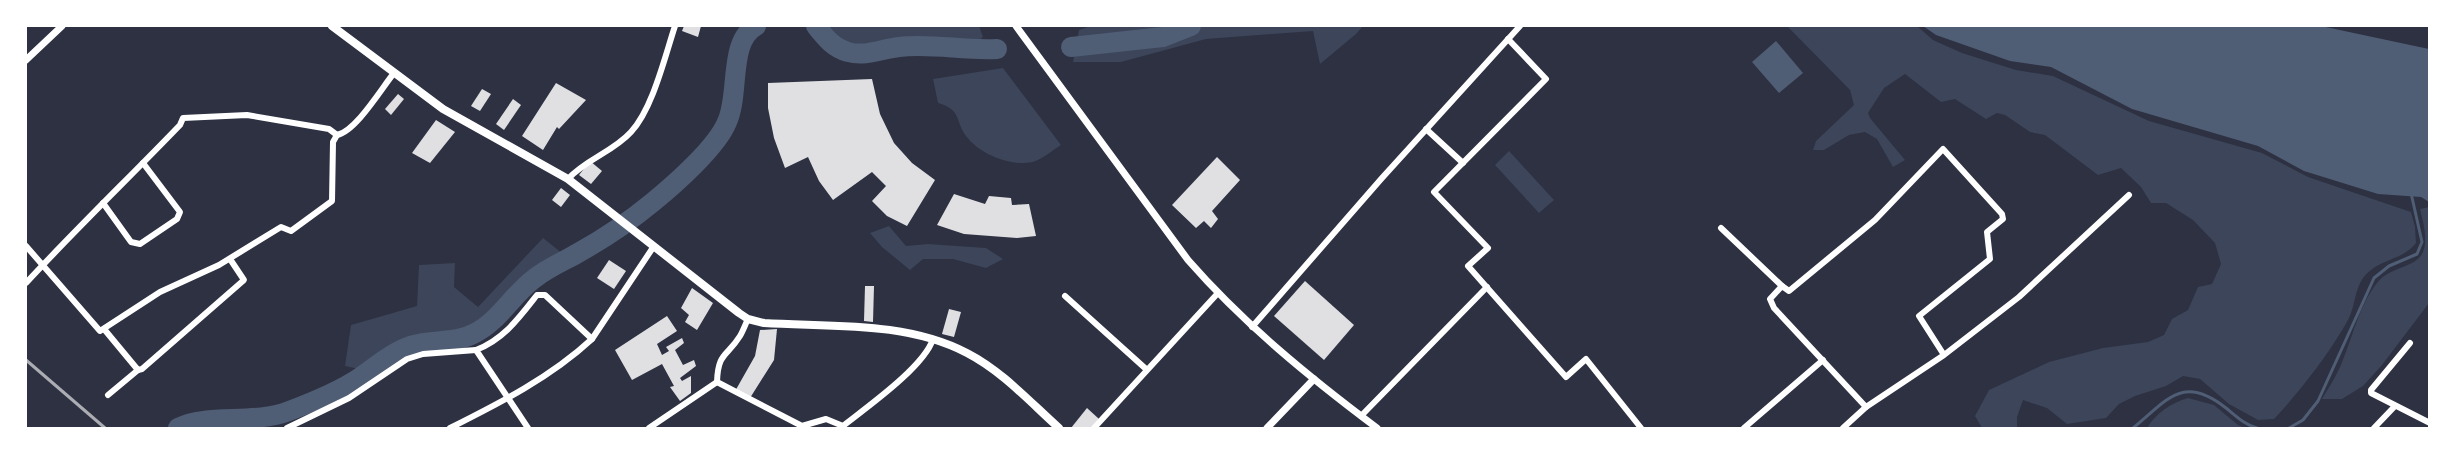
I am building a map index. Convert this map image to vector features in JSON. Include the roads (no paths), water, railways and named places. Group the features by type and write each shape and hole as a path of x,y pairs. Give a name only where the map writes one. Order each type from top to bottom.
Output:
{"main road":[{"path":"332,26 443,109 568,179 701,285 748,319 764,323 899,332 933,339 965,352 997,372 1059,429"}],"street":[{"path":"26,60 62,26"},
{"path":"568,179 578,167 631,132 642,115 659,78 674,26"},
{"path":"1252,327 1520,26"},
{"path":"1020,27 1188,260 1252,327 1377,429"},
{"path":"1508,39 1546,79 1434,192 1488,248 1468,266 1566,377 1586,359 1641,429"},
{"path":"26,246 100,331 160,292 230,259 281,227 291,231 332,201 333,142 337,135 345,133 355,123 394,73"},
{"path":"26,283 180,125 183,118 247,115 329,129 337,135"},
{"path":"1426,129 1463,163"},
{"path":"1721,228 1789,291 1875,220 1943,149 2002,214 2003,219 1987,232 1990,259 1919,316 1944,355"},
{"path":"103,202 131,242 140,244 177,219 180,212 143,163"},
{"path":"1843,429 1866,407 1944,355 2019,297 2129,195"},
{"path":"450,429 508,399 579,351 592,339 654,246"},
{"path":"108,395 142,369 244,280 230,259"},
{"path":"1782,286 1770,299 1774,308 1866,407"},
{"path":"1361,416 1487,287"},
{"path":"1094,429 1146,369 1218,293"},
{"path":"286,429 349,398 407,359 423,354 476,350 497,340 537,295 545,295 592,339"},
{"path":"1065,296 1146,369"},
{"path":"717,382 718,367 723,355 739,338 748,319"},
{"path":"104,329 138,370"},
{"path":"717,382 802,426 826,418 844,427 898,382 930,349 933,339"},
{"path":"2410,343 2371,390 2371,393 2430,423"},
{"path":"476,350 528,429"},
{"path":"1744,429 1823,360"},
{"path":"1268,429 1314,379"},
{"path":"649,429 717,382"},
{"path":"2374,429 2395,406"}],"waterway":[{"path":"178,428 203,421 261,417 289,411 343,388 405,348 422,343 467,337 484,328 527,284 635,216 705,154 727,122 731,110 741,43 747,33 756,26"},
{"path":"816,26 834,45 854,53 911,46 997,49"},
{"path":"1071,47 1163,37 1191,26"},
{"path":"2289,428 2303,420 2318,401 2374,278 2389,266 2417,254 2422,242 2411,193"},
{"path":"2133,428 2166,401 2186,392 2198,393 2211,398 2257,428"}],"railway":[{"path":"26,360 105,428"}]}
